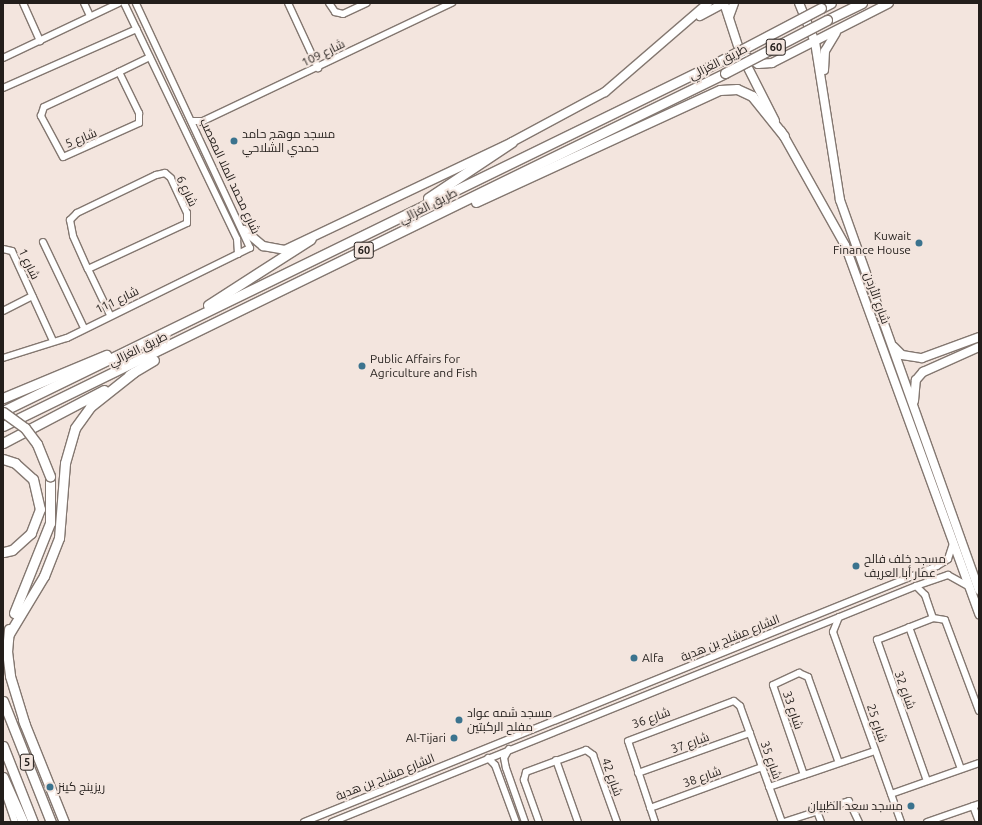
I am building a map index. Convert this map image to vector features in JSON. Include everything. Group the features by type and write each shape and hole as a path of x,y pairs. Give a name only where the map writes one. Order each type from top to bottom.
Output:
{"highway":[{"name":"طريق الغزالي","path":"3,412 199,314 720,61 831,3"},
{"name":"طريق الغزالي","path":"3,426 192,336 416,226 725,73 862,3"},
{"path":"416,226 560,166 720,90 737,89 752,96 784,136"},
{"path":"416,208 512,142"},
{"path":"199,314 214,300 311,239"},
{"path":"3,443 134,372 192,336"},
{"path":"3,398 83,363 147,340"},
{"path":"8,634 44,576 59,538 65,463 75,428 90,407 134,372"},
{"path":"3,412 25,428 37,444 50,476 50,523 8,634 10,676 25,725"},
{"path":"3,459 15,463 33,479 40,509 31,533 12,550 3,552"},
{"path":"3,671 64,822"},
{"name":"5","path":"3,701 51,822"},
{"name":"5","path":"3,746 33,822"},
{"path":"3,777 23,822"}],"main road":[{"path":"244,230 256,242 273,250 285,250 311,239 512,142 602,95 690,21 708,3"},
{"path":"690,21 724,3"},
{"name":"شارع الأردن","path":"724,3 740,52 784,136 832,218 856,275 979,614"},
{"path":"729,17 734,3"},
{"name":"شارع الأردن","path":"799,3 815,42 826,103 840,200 979,590"},
{"path":"740,52 758,64 767,65 815,42 889,3"},
{"path":"826,103 825,51 837,32 847,25"},
{"path":"856,275 862,272 874,296"},
{"path":"892,345 902,355 917,359 979,337"},
{"path":"965,342 962,348 968,351"},
{"path":"914,407 914,388 922,372 968,351 979,348"},
{"path":"914,436 926,464 931,465 933,459"}],"street":[{"path":"23,3 40,40"},
{"path":"84,3 90,16"},
{"path":"3,58 119,3"},
{"name":"شارع محمد الملا المعصب","path":"124,3 225,214 239,245 238,254"},
{"name":"شارع محمد الملا المعصب","path":"136,3 244,230 250,246 238,254"},
{"path":"288,3 318,68"},
{"path":"329,3 335,12 343,14 367,3"},
{"name":"شارع 109","path":"192,121 203,121 318,68 452,3"},
{"path":"3,88 137,29"},
{"name":"شارع 5","path":"119,72 138,113 139,123 63,157 41,111 119,72 150,57"},
{"path":"197,131 203,121"},
{"name":"شارع 6","path":"88,269 187,223 187,213 171,178 165,173 156,175 73,216 69,226 88,269 110,315"},
{"path":"225,214 235,210"},
{"path":"43,242 84,328"},
{"name":"شارع 1","path":"3,249 12,251 53,341"},
{"name":"شارع 111","path":"3,358 53,341 84,328 238,254"},
{"name":"شارع 1","path":"3,311 32,296"},
{"name":"الشارع مشلح بن هدبة","path":"304,822 937,566 948,559 953,544"},
{"path":"937,566 944,569 942,576 957,577 968,586"},
{"name":"الشارع مشلح بن هدبة","path":"332,822 509,749 942,576"},
{"path":"916,586 924,595 933,618 942,618 948,625 979,710"},
{"path":"819,625 833,632 839,617"},
{"name":"شارع 32","path":"927,781 878,648 877,640 882,635 933,618"},
{"path":"909,627 961,769"},
{"name":"شارع 25","path":"833,632 901,822"},
{"path":"743,645 741,652 747,655"},
{"name":"شارع 33","path":"804,775 773,685 799,673 808,677 839,763"},
{"name":"شارع 36","path":"655,822 628,744 632,737 730,701 740,706"},
{"name":"شارع 35","path":"740,706 783,822"},
{"name":"شارع 37","path":"638,773 750,733"},
{"path":"509,749 504,758 506,768 525,822"},
{"name":"شارع 42","path":"539,822 524,775 528,769 582,750 590,752 617,822"},
{"path":"770,787 875,752"},
{"path":"488,758 495,765 516,822"},
{"path":"556,760 578,822"},
{"path":"453,762 457,771"},
{"path":"890,794 979,763"},
{"name":"شارع 38","path":"650,808 762,767"},
{"path":"439,768 443,770 441,778"},
{"path":"3,787 15,822"},
{"path":"783,822 849,801 859,822"},
{"path":"927,822 940,820 976,805 979,822"},
{"path":"817,811 821,822"}],"place":[{"name":"مسجد موهج حامد حمدي الشلاحي","path":"234,141"},
{"name":"Kuwait Finance House","path":"919,243"},
{"name":"Public Affairs for Agriculture and Fish","path":"362,366"},
{"name":"مسجد خلف فالح عمار أبا العريف","path":"856,566"},
{"name":"Alfa","path":"634,658"},
{"name":"مسجد شمه عواد مفلح الركبتين","path":"459,720"},
{"name":"Al-Tijari","path":"454,738"},
{"name":"ريزينج كينز","path":"50,787"},
{"name":"مسجد سعد الظبيان","path":"911,806"}]}
